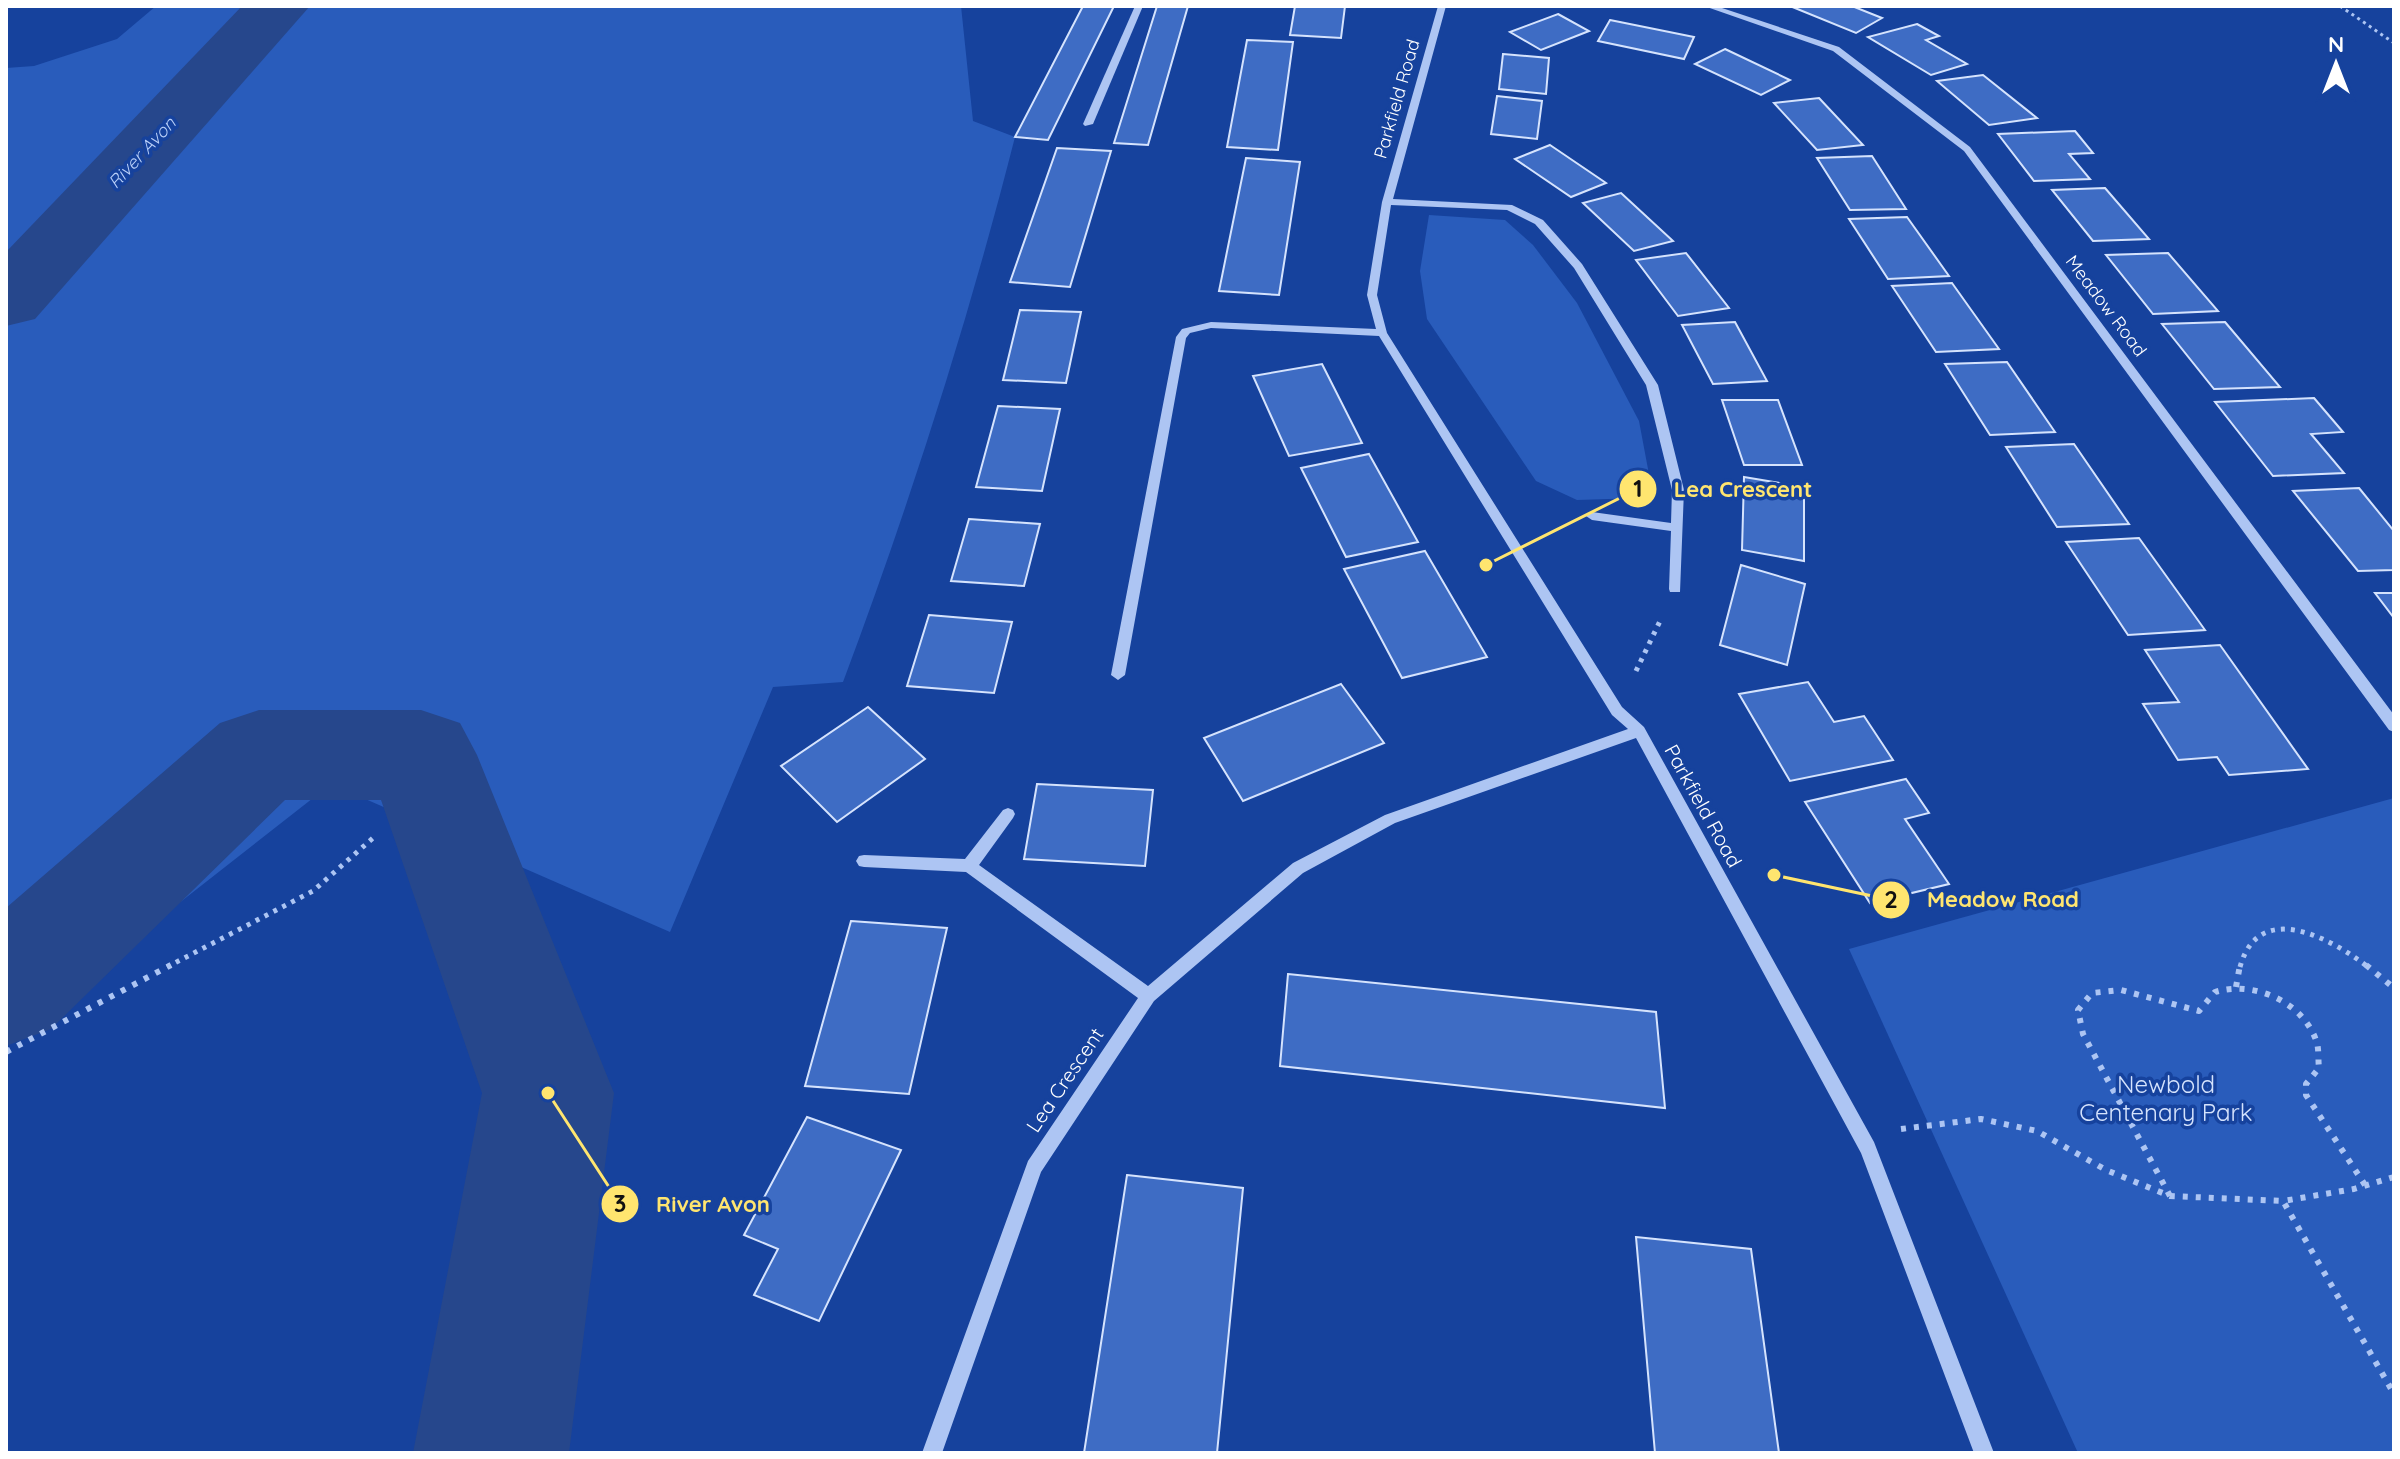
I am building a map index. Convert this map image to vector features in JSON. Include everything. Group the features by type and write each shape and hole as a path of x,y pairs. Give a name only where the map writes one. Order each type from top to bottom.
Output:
{"street":[{"path":"1088,124 1139,6"},
{"name":"Parkfield Road","path":"1442,6 1387,202 1372,295 1382,333 1617,711 1639,731 1860,1134 1984,1453"},
{"name":"Meadow Road","path":"1708,6 1836,49 1967,149 2394,726"},
{"path":"1387,202 1509,207 1539,222 1568,255 1652,385 1678,490 1675,589"},
{"path":"1118,675 1181,337 1186,331 1211,325 1382,333"},
{"path":"1592,516 1677,528"},
{"name":"Lea Crescent","path":"932,1453 1034,1167 1148,996 1298,868 1390,819 1639,731"},
{"path":"969,866 1008,814"},
{"path":"864,861 969,866 1148,996"}],"path":[{"path":"2340,6 2394,43"},
{"path":"1617,711 1675,589"},
{"path":"6,1052 313,891 373,838"},
{"path":"2236,987 2243,956 2267,932 2293,928 2324,936 2394,988"},
{"path":"2170,1196 2099,1069 2083,1034 2078,1010 2092,993 2121,990 2199,1011 2213,992 2236,987 2276,996 2305,1022 2317,1044 2319,1068 2306,1084 2306,1095 2365,1185"},
{"path":"1860,1134 1981,1119 2037,1131 2106,1170 2170,1196 2283,1201 2394,1178"},
{"path":"2283,1201 2394,1394"}],"green space":[{"path":"156,6 961,6 973,121 1015,137 978,275 936,412 843,682 773,687 670,932 331,784 77,983 6,973 6,68 34,66 117,39"},
{"path":"1429,215 1505,220 1533,245 1577,303 1639,421 1651,485 1640,498 1577,500 1536,481 1427,319 1420,271"},
{"name":"Newbold Centenary Park","path":"2394,798 2394,1453 2078,1453 1849,949"}],"building":[{"path":"1083,6 1114,6 1048,140 1015,137"},
{"path":"1157,6 1188,6 1148,145 1114,143"},
{"path":"1295,6 1345,6 1341,38 1290,35"},
{"path":"1790,6 1852,6 1882,18 1856,33"},
{"path":"1558,14 1589,31 1541,50 1510,32"},
{"path":"1610,20 1694,37 1684,59 1598,41"},
{"path":"1917,24 1939,36 1926,40 1967,64 1931,75 1868,37"},
{"path":"1247,40 1293,42 1278,150 1227,147"},
{"path":"1725,49 1790,80 1761,95 1695,64"},
{"path":"1503,54 1549,58 1546,94 1499,89"},
{"path":"1983,75 2037,118 1989,125 1937,81"},
{"path":"1497,96 1542,101 1537,139 1491,134"},
{"path":"1819,98 1863,145 1817,150 1774,103"},
{"path":"2075,131 2093,153 2069,154 2090,179 2034,181 1998,134"},
{"path":"1550,145 1606,183 1571,197 1515,159"},
{"path":"1057,148 1111,151 1070,287 1010,282"},
{"path":"1872,156 1906,209 1850,210 1817,158"},
{"path":"1246,158 1300,162 1279,295 1219,291"},
{"path":"2105,188 2149,239 2093,241 2052,190"},
{"path":"1621,193 1673,241 1634,251 1583,203"},
{"path":"1907,217 1949,276 1888,279 1849,219"},
{"path":"1686,253 1729,308 1678,316 1636,260"},
{"path":"2168,253 2218,311 2153,314 2106,255"},
{"path":"1952,283 1999,349 1936,352 1892,286"},
{"path":"1020,310 1081,312 1066,383 1003,380"},
{"path":"1735,322 1767,381 1713,384 1682,325"},
{"path":"2225,322 2280,387 2214,389 2162,324"},
{"path":"2007,362 2055,432 1990,435 1945,364"},
{"path":"1322,364 1362,443 1289,456 1253,376"},
{"path":"2314,398 2343,432 2311,434 2344,473 2273,476 2215,402"},
{"path":"1722,400 1778,400 1802,465 1744,465"},
{"path":"998,406 1060,409 1042,491 976,487"},
{"path":"2074,444 2129,524 2057,527 2006,447"},
{"path":"1369,454 1418,542 1346,557 1301,468"},
{"path":"1744,477 1804,487 1804,561 1742,550"},
{"path":"2359,488 2394,531 2394,570 2358,571 2293,491"},
{"path":"969,519 1040,524 1024,586 951,581"},
{"path":"2139,538 2205,630 2128,635 2066,542"},
{"path":"1425,551 1487,657 1402,678 1344,569"},
{"path":"1741,565 1805,584 1787,665 1720,645"},
{"path":"2375,593 2394,593 2394,618"},
{"path":"929,615 1012,622 994,693 907,686"},
{"path":"2220,645 2308,769 2229,775 2217,757 2178,760 2143,704 2179,702 2145,650"},
{"path":"1808,682 1834,722 1864,716 1893,760 1790,781 1739,694"},
{"path":"1341,684 1384,743 1243,801 1204,738"},
{"path":"868,707 925,759 837,822 781,766"},
{"path":"1906,779 1929,813 1905,819 1949,884 1870,903 1805,802"},
{"path":"1037,784 1153,790 1145,866 1024,859"},
{"path":"851,921 947,928 909,1094 805,1086"},
{"path":"1288,974 1656,1012 1665,1108 1280,1066"},
{"path":"807,1117 901,1150 819,1321 754,1295 778,1249 744,1235"},
{"path":"1127,1175 1243,1188 1217,1453 1084,1453"},
{"path":"1636,1237 1751,1249 1779,1453 1655,1453"}],"waterway":[{"name":"River Avon","path":"6,301 278,6"},
{"name":"River Avon","path":"6,988 259,755 421,755 548,1093 491,1453"}],"place":[{"name":"Lea Crescent","path":"1486,565"},
{"name":"Meadow Road","path":"1774,875"},
{"name":"River Avon","path":"548,1093"}]}
